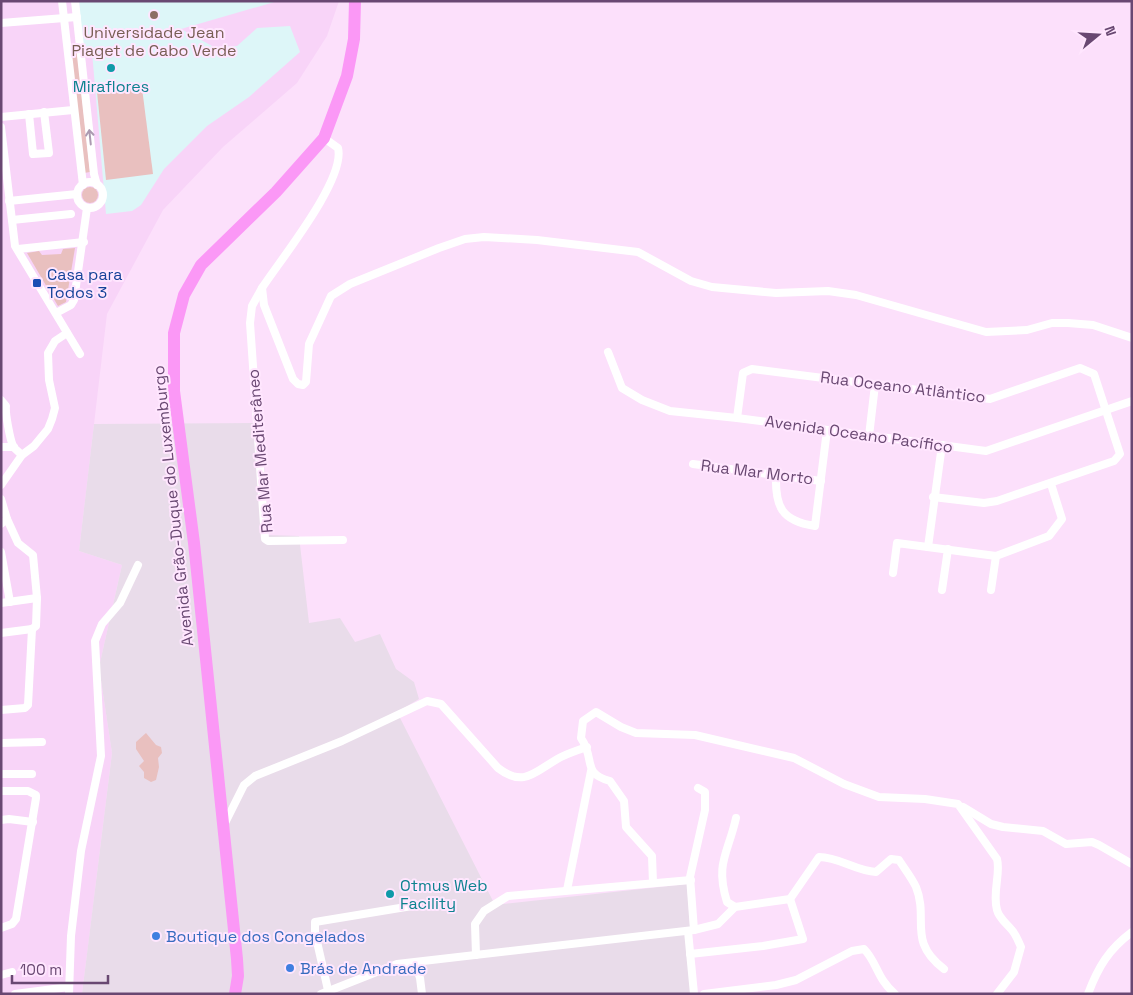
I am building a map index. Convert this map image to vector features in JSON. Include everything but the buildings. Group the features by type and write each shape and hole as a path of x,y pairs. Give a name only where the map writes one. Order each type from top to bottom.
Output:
{"main road":[{"name":"Avenida Grão-Duque do Luxemburgo","path":"244,994 238,976 190,504 174,390 174,333 184,294 201,266 276,192 324,138 347,76 354,39 355,1"},
{"name":"Avenida Grão-Duque do Luxemburgo","path":"235,994 238,976"}],"street":[{"path":"62,1 82,185 77,194 78,201 87,208 97,206 102,199 102,191 97,185 94,174 76,1"},
{"path":"1,23 77,17"},
{"path":"1,117 73,110"},
{"path":"29,114 34,154 49,153 44,112"},
{"path":"1,127 14,242 80,354"},
{"path":"324,138 338,148 340,156 332,180 323,198 262,288 264,305 293,378 298,384 303,385 308,377 309,344 331,296 345,287 439,248 465,239 484,237 537,240 638,252 691,281 712,287 776,293 828,292 856,295 986,332 1027,330 1052,323 1068,323 1093,325 1132,338"},
{"path":"82,185 90,182 97,185"},
{"path":"9,201 77,194"},
{"path":"56,313 73,303 84,242 87,208"},
{"path":"12,220 71,214"},
{"path":"18,249 84,242"},
{"name":"Rua Mar Mediterâneo","path":"262,288 252,306 250,323 265,539 268,541 343,540"},
{"path":"1,485 22,455 34,446 48,429 55,412 48,380 48,353 55,342 67,333"},
{"name":"Avenida Oceano Pacífico","path":"608,352 622,388 642,400 670,411 986,451 1132,401"},
{"name":"Rua Oceano Atlântico","path":"737,418 743,373 752,369 990,399 1080,368 1094,374 1120,454 1114,461 1051,484"},
{"path":"869,436 875,385"},
{"path":"1,400 6,406 5,416 10,426 14,448"},
{"path":"776,474 775,495 785,514 800,523 814,526 827,430"},
{"path":"928,547 933,497 942,445"},
{"path":"1,447 14,448 22,455"},
{"name":"Rua Mar Morto","path":"693,464 821,481"},
{"path":"894,572 897,543 996,556 1049,536 1057,528 1062,518 1051,484 997,501 984,503 933,497"},
{"path":"1,499 4,521 18,543 33,555 37,598 36,626 32,629 1,633"},
{"path":"942,590 948,550"},
{"path":"1,552 10,602"},
{"path":"991,590 996,556"},
{"path":"15,994 69,990 71,936 81,851 101,756 94,640 102,624 120,604 138,565"},
{"path":"1,603 37,598"},
{"path":"1,710 27,707 30,662 33,649 32,629"},
{"path":"223,827 244,785 255,776 342,741 427,701 441,704 498,768 507,776 517,779 529,777 562,756 587,747"},
{"path":"567,890 591,772 587,747 581,738 583,721 596,712 621,727 636,733 695,735 794,758 844,784 878,797 925,798 958,804 991,824 1043,831 1066,844 1092,842 1114,852 1132,864"},
{"path":"1,742 42,742"},
{"path":"591,772 597,777 610,781 624,802 626,826 652,856 653,883"},
{"path":"1,774 32,774"},
{"path":"694,994 690,954 691,880 705,810 705,792 698,788"},
{"path":"1,791 28,791 36,795 15,922 1,928"},
{"path":"958,804 998,859 1000,866 996,879 997,910 1003,921 1013,931 1021,947 1014,972 997,994"},
{"path":"735,907 727,902 721,865 736,818"},
{"path":"1,820 33,822"},
{"path":"418,905 315,922 315,933 325,992 397,964 691,931 718,924 735,907 790,899 819,857 828,857 863,871 876,872 891,859 899,860 916,886 920,908 919,925 926,950 934,962 944,969"},
{"path":"476,956 475,924 484,911 498,900 508,896 691,880"},
{"path":"690,954 763,946 803,939 790,899"},
{"path":"1088,994 1096,970 1110,951 1132,932"},
{"path":"704,994 766,990 796,980 852,951 864,949 869,954 873,965 886,986 895,994"},
{"path":"415,963 420,978 422,994"},
{"path":"1,975 12,972"}],"shaded area":[{"path":"1,1 339,1 327,36 297,83 223,147 163,210 107,314 79,551 122,565 99,667 112,753 82,994 1,994"},
{"path":"79,1 278,1 181,29 214,47 237,46 257,28 290,26 300,52 249,97 207,126 164,169 141,205 132,211 106,214 92,52 83,52"},
{"path":"77,50 90,172 84,173 71,51"},
{"path":"142,88 153,174 106,180 97,92"},
{"path":"87,187 93,187 98,192 96,201 87,203 82,198 82,192"},
{"path":"75,248 66,302 58,306 27,253 39,251 42,255 61,254 63,249"},
{"path":"262,423 268,535 299,536 309,623 340,618 355,642 380,634 396,669 414,682 419,699 397,712 494,903 503,904 687,884 695,994 82,994 112,753 99,667 122,565 79,551 94,424"},
{"path":"146,733 156,745 161,747 162,753 158,758 159,767 156,780 151,782 144,778 144,772 139,766 144,761 136,749 136,742"}],"place":[{"name":"Universidade Jean Piaget de Cabo Verde","path":"154,15"},
{"name":"Miraflores","path":"111,68"},
{"name":"Casa para Todos 3","path":"37,283"},
{"name":"Otmus Web Facility","path":"390,894"},
{"name":"Boutique dos Congelados","path":"156,936"},
{"name":"Brás de Andrade","path":"290,968"}]}
